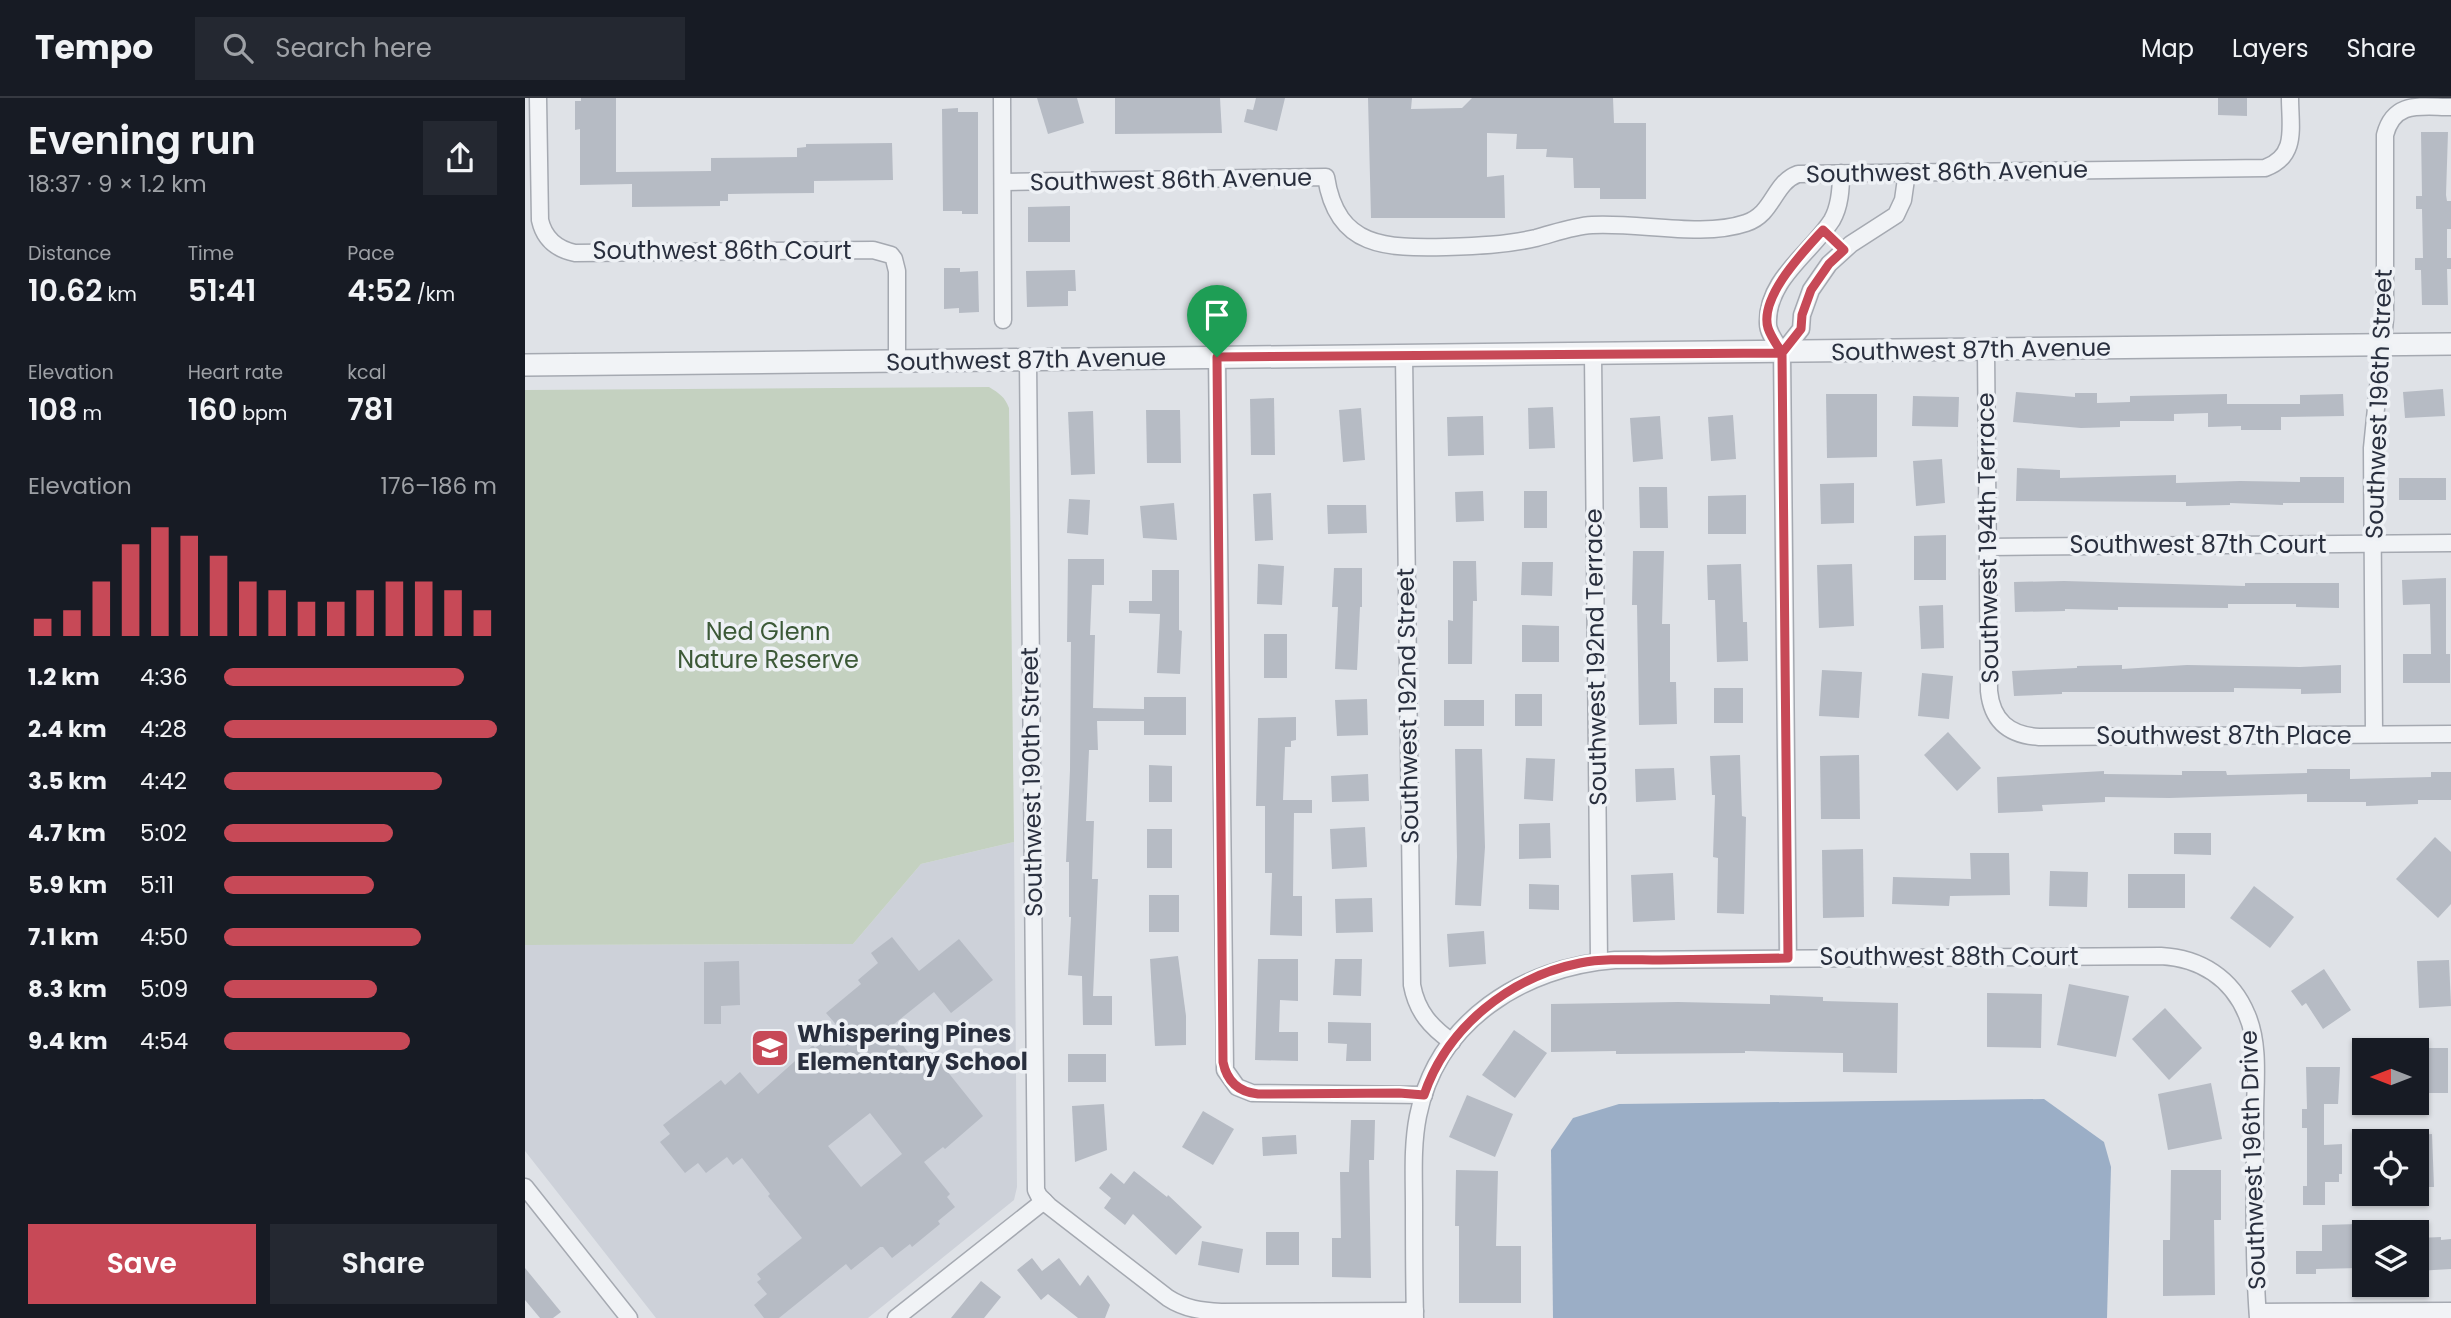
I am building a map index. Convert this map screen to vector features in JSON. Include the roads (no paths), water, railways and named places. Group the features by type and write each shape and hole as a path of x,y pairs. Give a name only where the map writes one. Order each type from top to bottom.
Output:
{"street":[{"name":"Southwest 86th Court","path":"538,98 540,220 544,233 555,244 575,253 873,250 891,255 897,271 897,361"},
{"path":"1002,98 1003,320"},
{"name":"Southwest 86th Avenue","path":"1003,182 1326,177 1333,206 1353,233 1374,243 1404,248 1510,243 1595,224 1730,227 1761,216 1780,188 1793,176 1809,173 2265,168 2281,160 2290,143 2290,98"},
{"name":"Southwest 196th Street","path":"2374,734 2373,428 2385,319 2384,145 2387,125 2397,111 2406,108 2451,107"},
{"path":"1782,353 1801,329 1802,315 1811,290 1829,264 1844,250 1896,215 1903,200 1907,172"},
{"path":"1788,958 1782,353 1767,326 1774,295 1836,211 1841,190 1841,173"},
{"path":"1823,230 1844,250"},
{"path":"1786,276 1811,290"},
{"name":"Southwest 87th Avenue","path":"525,365 2451,344"},
{"name":"Southwest 194th Terrace","path":"1986,350 1989,691 1992,709 2001,723"},
{"name":"Southwest 192nd Terrace","path":"1593,354 1599,961"},
{"name":"Southwest 192nd Street","path":"1404,355 1412,985 1423,1015 1452,1042"},
{"path":"1217,357 1223,1062 1228,1077 1237,1087 1258,1094 1424,1095"},
{"name":"Southwest 190th Street","path":"1028,360 1035,1181 1036,1190 1044,1201"},
{"name":"Southwest 87th Court","path":"1987,547 2451,543"},
{"name":"Southwest 87th Place","path":"2001,723 2013,732 2039,737 2451,734"},
{"name":"Southwest 88th Court","path":"1415,1315 1414,1149 1417,1118 1424,1095 1432,1073 1452,1042 1486,1007 1519,985 1570,966 1599,961 2161,956 2189,959 2215,973"},
{"name":"Southwest 196th Drive","path":"2215,973 2241,1001 2254,1041 2258,1315"},
{"path":"525,1187 629,1318"},
{"path":"896,1318 1044,1201 1168,1298 1190,1309 1221,1312 1415,1315"},
{"path":"2258,1315 2451,1311"}],"water":[{"path":"2044,1099 2104,1142 2111,1167 2107,1318 1553,1318 1551,1150 1573,1118 1619,1104"}],"place":[{"name":"Whispering Pines Elementary School","path":"770,1048"}],"park label":[{"name":"Ned Glenn Nature Reserve","path":"768,646"}]}
